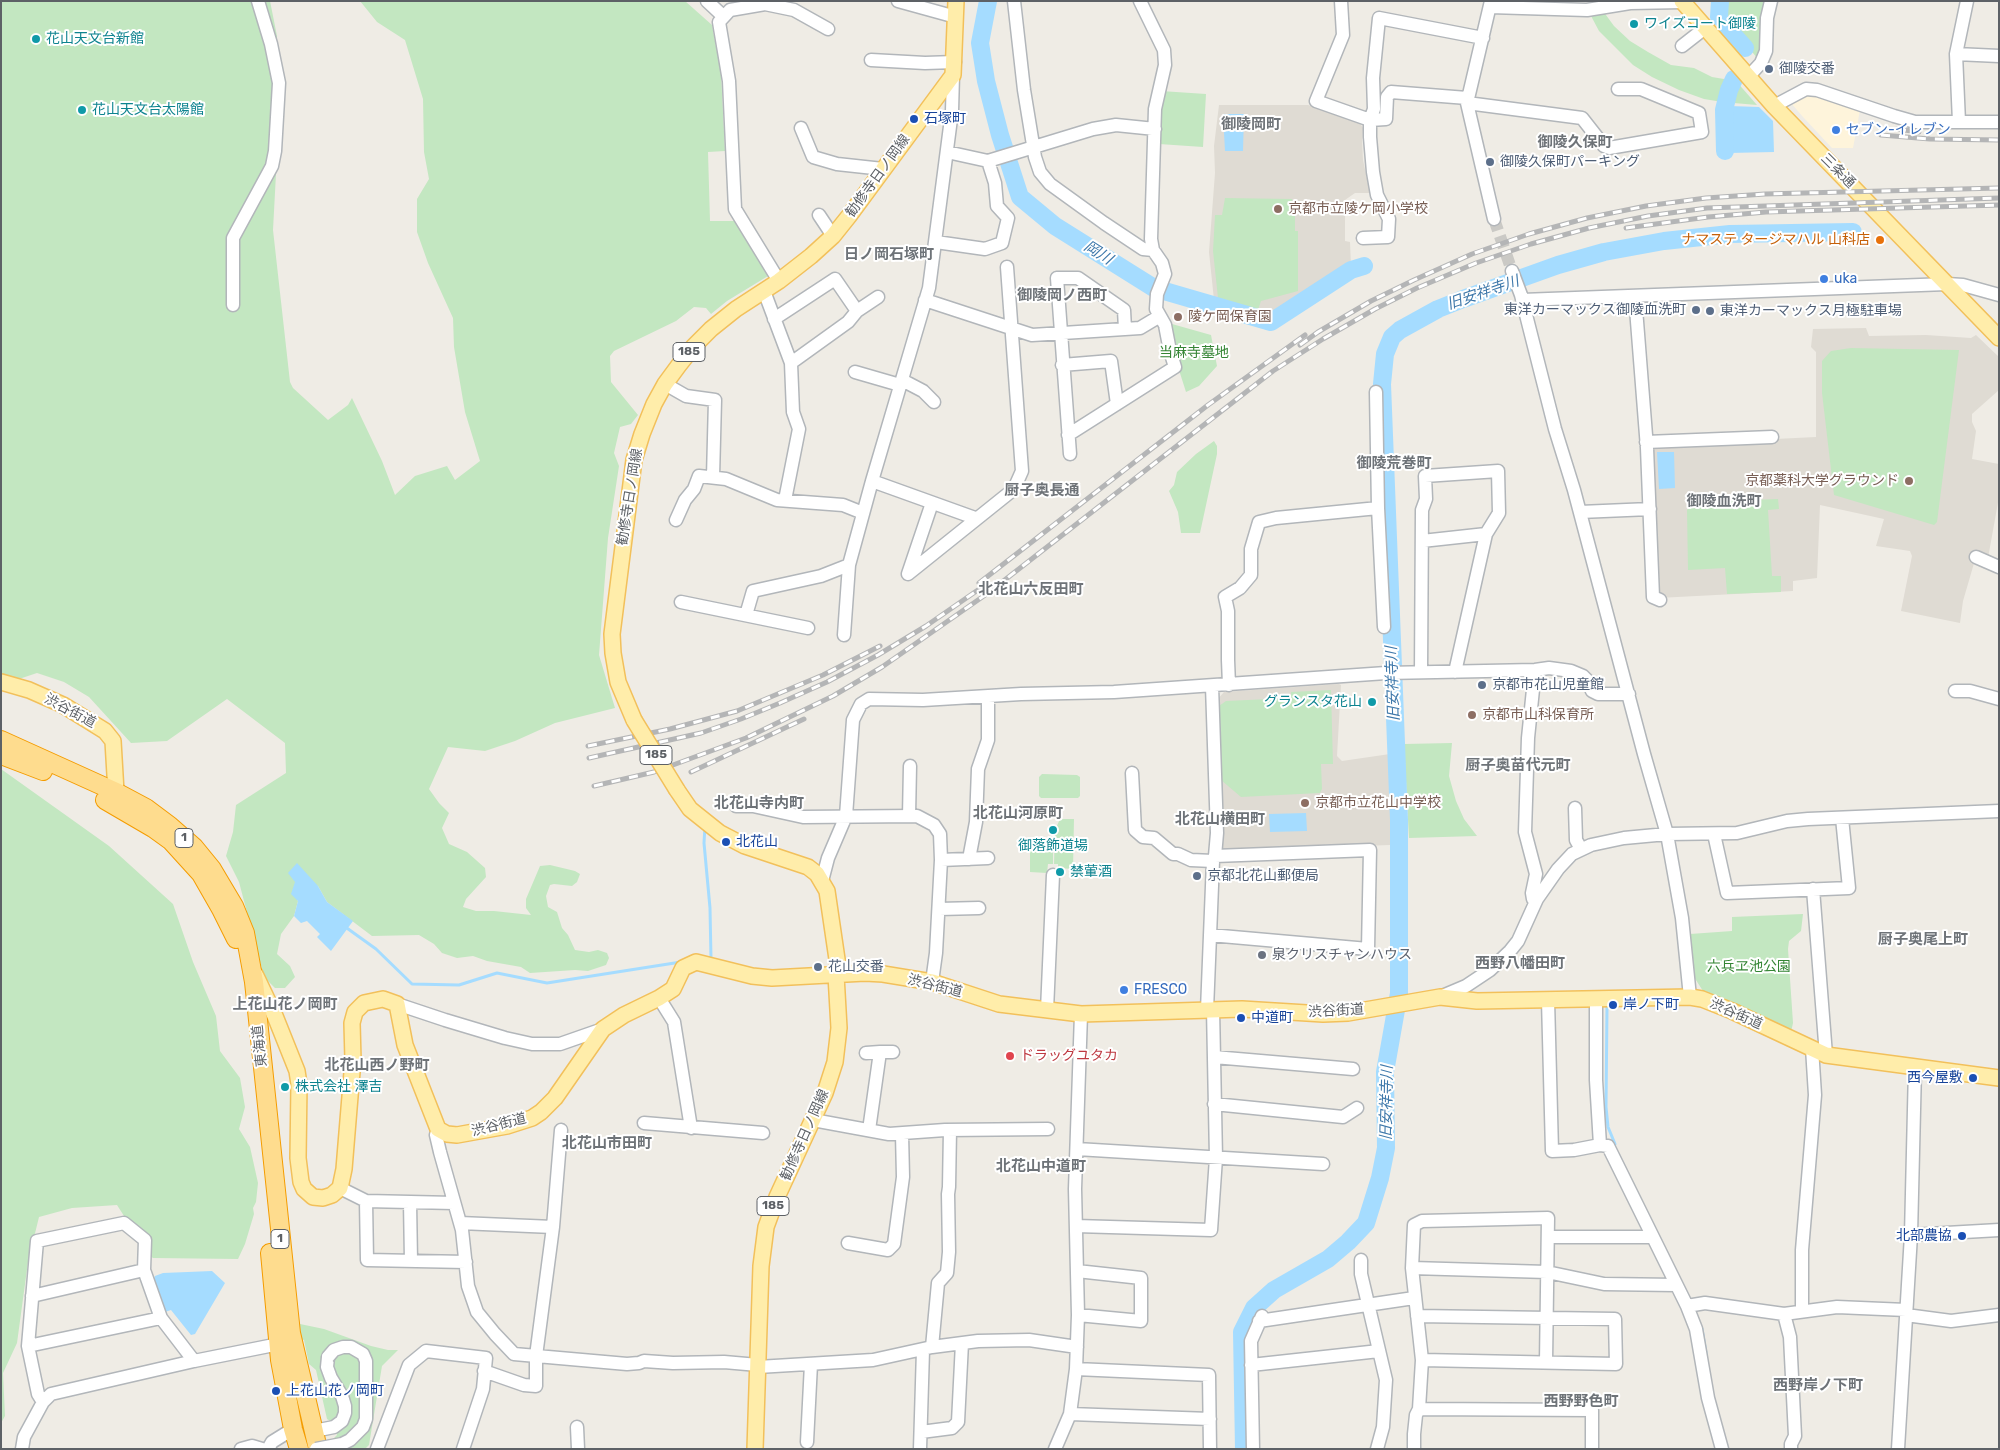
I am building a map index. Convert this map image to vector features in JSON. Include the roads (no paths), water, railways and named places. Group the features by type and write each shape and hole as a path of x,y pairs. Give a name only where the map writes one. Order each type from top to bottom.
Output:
{"highway":[{"name":"東海道","path":"1,740 116,792 146,808 170,826 194,848 212,869 234,906 245,933 251,967 291,1332 317,1449"},
{"name":"東海道","path":"1,755 48,773 112,804 171,841 201,874 222,909 236,939 245,984 280,1360 293,1429 299,1449"}],"main road":[{"path":"954,69 956,1"},
{"name":"三条通","path":"1682,2 1774,106 1999,338"},
{"name":"勧修寺日ノ岡線","path":"755,1449 761,1266 766,1227 777,1197 829,1081 837,1053 839,1028 836,975 838,966 826,888 817,874 808,867 745,846 720,833 690,809 634,720 618,682 612,634 634,460 648,419 666,384 694,346 711,329 736,309 779,281 833,236 954,69"},
{"name":"渋谷街道","path":"1,682 29,690 63,705 105,731 112,741 116,792"},
{"name":"渋谷街道","path":"438,1129 448,1134 457,1135 507,1126 532,1118 555,1098 602,1029 673,989 683,968 696,962 752,976 772,978 865,972 932,982 999,1004 1081,1014 1210,1009 1323,1014 1348,1013 1440,997 1477,1001 1690,997 1702,999 1732,1011 1826,1055 1999,1078"},
{"path":"251,967 262,987 293,1060 299,1084 298,1158 301,1182 304,1189 313,1197 323,1198 332,1195 340,1188 348,1140 353,1060 352,1023 355,1012 364,1003 383,999 397,1004 405,1045 438,1129"},
{"path":"258,1026 268,1022 277,1023"}],"street":[{"path":"233,305 233,238 272,166 275,152 279,84 271,44 258,1"},
{"path":"707,1 723,16"},
{"path":"898,1 956,17"},
{"path":"1014,1 1024,90 1040,172 1050,184 1143,248 1153,250"},
{"path":"1068,435 1175,367 1165,325 1156,309 1165,274 1162,263 1153,250 1151,239 1155,109 1165,65 1164,50 1140,1"},
{"path":"1341,1 1343,35 1316,101 1370,120 1386,119 1387,97 1391,92 1582,118 1604,146 1608,148 1702,132 1699,113 1641,89 1618,89"},
{"path":"1748,77 1761,63 1766,51 1767,18 1771,1"},
{"path":"1960,122 1956,54 1967,1"},
{"path":"1494,219 1467,101 1483,38 1489,3 1586,10 1630,3 1682,2"},
{"path":"779,281 735,209 729,81 719,22 730,10 764,3 795,6 828,29"},
{"path":"1363,238 1388,237 1389,219 1378,195 1373,172 1370,137 1370,120 1374,109 1373,78 1379,18 1483,38"},
{"path":"1682,46 1705,28"},
{"path":"1956,54 1999,56"},
{"path":"844,635 850,565 872,481 929,288 952,111 954,69 925,63 871,60"},
{"path":"1774,106 1806,90 1817,90 1916,122 1999,122"},
{"path":"947,152 988,161 1093,129 1116,125 1155,129"},
{"path":"800,128 813,158 837,164 883,169"},
{"path":"936,242 985,250 1002,243 1008,218 997,206 995,183 988,161"},
{"path":"819,215 833,236"},
{"path":"932,503 908,574 1014,489 1022,471 1008,267"},
{"path":"1514,276 1667,834 1682,918 1690,997"},
{"path":"1070,454 1057,278 1078,278 1124,310 1125,329"},
{"path":"774,319 835,279 857,311"},
{"path":"1522,300 1947,284 1963,285 1999,295"},
{"path":"764,290 791,363 793,412 799,429 785,500"},
{"path":"1635,296 1646,442 1653,597 1660,600"},
{"path":"791,363 848,322 857,311 878,297"},
{"path":"925,300 1032,335 1140,328 1160,316"},
{"path":"1062,365 1110,361 1117,404"},
{"path":"855,372 923,390 934,402"},
{"path":"666,384 686,396 714,400 713,478"},
{"path":"1376,392 1378,508 1384,627"},
{"path":"1646,442 1772,437"},
{"path":"1420,672 1422,510 1426,498 1425,476 1498,471 1499,513 1486,534 1455,672"},
{"path":"676,520 685,500 694,489 699,476 726,479 777,500 843,505 863,513"},
{"path":"872,481 976,518"},
{"path":"1229,685 1228,611 1225,597 1240,588 1251,575 1252,549 1259,522 1276,518 1378,508"},
{"path":"1580,512 1650,509"},
{"path":"1422,540 1486,534"},
{"path":"1976,557 1999,568"},
{"path":"746,615 753,591 820,576 850,565"},
{"path":"681,602 808,628"},
{"path":"822,881 828,858 846,816 850,780 852,728 859,707 869,699 923,700 1114,692 1386,673 1535,670 1549,668 1571,671 1586,678 1592,691 1598,694 1629,694"},
{"path":"1535,670 1528,738 1525,832 1536,874 1532,893 1533,899 1536,901"},
{"path":"1076,1226 1211,1230 1216,1158 1214,1057 1210,1009 1210,935 1217,833 1212,686"},
{"path":"1955,691 1970,691 1999,700"},
{"path":"969,859 976,822 978,769 988,740 988,696"},
{"path":"909,816 910,766"},
{"path":"1132,773 1135,830 1143,837 1154,838 1172,854 1178,854 1191,860 1370,850 1368,949 1210,935"},
{"path":"736,806 753,806 802,817 917,816 930,821 938,829 941,840 942,860 936,953 932,982"},
{"path":"1575,808 1576,840 1581,849"},
{"path":"1440,997 1466,986 1490,970 1518,941 1536,901 1558,869 1572,854 1605,841 1667,834 1737,833 1787,821 1999,811"},
{"path":"1714,834 1727,893 1850,888 1842,818"},
{"path":"942,860 988,858"},
{"path":"1048,1010 1053,875"},
{"path":"1813,890 1826,1055"},
{"path":"939,909 979,908"},
{"path":"659,998 674,1022 691,1128"},
{"path":"1596,999 1596,1080 1600,1145"},
{"path":"1548,1000 1552,1151 1574,1150 1600,1145 1608,1146 1687,1306 1696,1329 1708,1398 1722,1449"},
{"path":"397,1004 505,1038 532,1044 560,1044 602,1029"},
{"path":"1055,1449 1070,1414 1076,1369 1078,1315 1077,1149 1081,1014"},
{"path":"1802,1310 1802,1250 1815,1095 1812,1048"},
{"path":"866,1053 887,1052 869,1130"},
{"path":"1214,1057 1353,1069"},
{"path":"1898,1449 1911,1235 1916,1068"},
{"path":"1214,1104 1343,1117 1357,1108"},
{"path":"813,1120 889,1134 950,1130 1048,1129"},
{"path":"644,1122 691,1128 763,1133"},
{"path":"438,1129 436,1135 460,1223 468,1286 477,1312 514,1354 627,1364 644,1361 673,1363 724,1362 758,1366 873,1360 962,1343 1005,1339 1029,1340 1077,1347"},
{"path":"484,1371 524,1386 536,1386 536,1356 553,1227 561,1130"},
{"path":"920,1449 928,1349 938,1283 947,1273 949,1252 950,1130"},
{"path":"848,1243 888,1250 894,1244 903,1177 902,1134"},
{"path":"1077,1149 1323,1164"},
{"path":"340,1188 366,1201 454,1203"},
{"path":"366,1201 367,1260 466,1262"},
{"path":"410,1202 411,1261"},
{"path":"1414,1449 1422,1360 1412,1268 1414,1226 1422,1221 1548,1218 1546,1362"},
{"path":"43,1402 38,1394 28,1346 37,1240 124,1223 145,1240 144,1270 161,1318 194,1361"},
{"path":"460,1223 553,1227"},
{"path":"1911,1235 1999,1230"},
{"path":"1549,1237 1653,1237"},
{"path":"1361,1260 1361,1274 1386,1380 1383,1427 1377,1449"},
{"path":"1412,1268 1547,1272 1604,1284 1676,1285"},
{"path":"32,1296 144,1270"},
{"path":"1077,1271 1141,1278 1141,1321 1078,1315"},
{"path":"1254,1449 1251,1341 1261,1319 1414,1298"},
{"path":"1687,1306 1705,1303 1784,1314 1802,1310 1837,1307 1906,1313 1951,1321 1999,1315"},
{"path":"1784,1314 1790,1337 1795,1436 1791,1449"},
{"path":"1417,1316 1615,1319 1616,1364 1422,1360"},
{"path":"28,1346 161,1318"},
{"path":"921,1432 952,1428 958,1422 962,1343"},
{"path":"22,1449 24,1437 43,1402 51,1394 194,1361 279,1344"},
{"path":"314,1431 334,1427 342,1421 345,1406 327,1367 328,1357 334,1350 351,1347 363,1354 366,1362 366,1419 363,1427 350,1440 342,1444 317,1449"},
{"path":"1251,1365 1379,1351"},
{"path":"377,1449 409,1365 426,1352 486,1358 483,1389 463,1449"},
{"path":"807,1442 811,1364"},
{"path":"1076,1369 1209,1375 1210,1449"},
{"path":"1418,1409 1592,1410 1592,1449"},
{"path":"1070,1414 1210,1420"},
{"path":"577,1427 578,1449"},
{"path":"268,1449 272,1442 293,1429"},
{"path":"240,1449 258,1447"}],"water":[{"path":"1729,106 1759,107 1773,121 1774,152 1729,153"},
{"path":"1223,114 1244,114 1243,151 1225,151"},
{"path":"1657,452 1674,452 1675,488 1659,489"},
{"path":"1306,813 1307,831 1270,832 1269,814"},
{"path":"297,863 318,886 327,902 353,921 331,951 317,937 320,934 307,921 301,923 294,916 298,901 291,894 295,882 288,873"},
{"path":"212,1271 225,1283 195,1334 191,1335 171,1310 165,1312 152,1284 155,1276 163,1273"}],"waterway":[{"name":"岡川","path":"988,1 980,43 986,81 1000,135 1020,197 1055,226 1154,288 1271,322 1351,270 1364,266"},
{"name":"旧安祥寺川","path":"1719,17 1720,1"},
{"name":"旧安祥寺川","path":"1727,28 1745,48"},
{"name":"旧安祥寺川","path":"1725,151 1724,110 1734,79"},
{"name":"旧安祥寺川","path":"1244,1449 1242,1332 1254,1308 1274,1290 1328,1259 1366,1223 1380,1178 1386,1148 1385,1072 1399,993 1399,820 1382,384 1385,354 1392,337 1400,330 1438,309 1558,265 1604,252 1664,241 1730,234 1853,232"},
{"path":"705,826 704,843 710,908 711,959 709,959"},
{"path":"344,926 376,949 412,984 459,985 497,973 547,983 681,962"},
{"path":"1607,1007 1606,1107 1608,1127 1615,1144"},
{"path":"1702,1329 1706,1353"}],"tunnel":[{"path":"1494,219 1512,271"}],"railway":[{"path":"1897,129 1919,132"},
{"path":"1881,135 1930,139 1999,140"},
{"path":"1300,345 1318,332 1371,301 1472,254 1529,234 1587,218 1646,206 1706,198 1765,194 1999,188"},
{"path":"594,786 654,772 746,738 833,696 882,667 988,593 1273,371 1375,309 1417,288 1476,263 1531,244 1589,228 1648,216 1707,208 1999,198"},
{"path":"1626,228 1708,217 1766,212 1999,205"},
{"path":"979,583 1208,405 1305,335"},
{"path":"589,758 701,733 780,703 827,682 878,655 926,626 988,583"},
{"path":"588,746 670,729 737,711 823,675 880,646"},
{"path":"691,772 804,719"}],"place":[{"name":"ワイズコート御陵","path":"1634,24"},
{"name":"花山天文台新館","path":"36,39"},
{"name":"御陵交番","path":"1769,69"},
{"name":"花山天文台太陽館","path":"82,110"},
{"name":"石塚町","path":"914,119"},
{"name":"セブン-イレブン","path":"1836,130"},
{"name":"御陵久保町パーキング","path":"1490,162"},
{"name":"京都市立陵ケ岡小学校","path":"1278,209"},
{"name":"ナマステ タージマハル 山科店","path":"1880,240"},
{"name":"uka","path":"1824,279"},
{"name":"東洋カーマックス御陵血洗町","path":"1696,310"},
{"name":"東洋カーマックス月極駐車場","path":"1710,311"},
{"name":"陵ケ岡保育園","path":"1178,317"},
{"name":"京都薬科大学グラウンド","path":"1909,481"},
{"name":"京都市花山児童館","path":"1482,685"},
{"name":"グランスタ花山","path":"1372,702"},
{"name":"京都市山科保育所","path":"1472,715"},
{"name":"京都市立花山中学校","path":"1305,803"},
{"name":"御落飾道場","path":"1053,830"},
{"name":"北花山","path":"726,842"},
{"name":"禁葷酒","path":"1060,872"},
{"name":"京都北花山郵便局","path":"1197,876"},
{"name":"泉クリスチャンハウス","path":"1262,955"},
{"name":"花山交番","path":"818,967"},
{"name":"FRESCO","path":"1124,990"},
{"name":"岸ノ下町","path":"1613,1005"},
{"name":"中道町","path":"1241,1018"},
{"name":"ドラッグユタカ","path":"1010,1056"},
{"name":"西今屋敷","path":"1973,1078"},
{"name":"株式会社 澤吉","path":"285,1087"},
{"name":"北部農協","path":"1962,1236"},
{"name":"上花山花ノ岡町","path":"276,1391"}],"district":[{"name":"御陵岡町","path":"1251,125"},
{"name":"御陵久保町","path":"1575,143"},
{"name":"日ノ岡石塚町","path":"889,255"},
{"name":"御陵岡ノ西町","path":"1062,296"},
{"name":"御陵荒巻町","path":"1394,464"},
{"name":"厨子奥長通","path":"1042,491"},
{"name":"御陵血洗町","path":"1724,502"},
{"name":"北花山六反田町","path":"1031,590"},
{"name":"厨子奥苗代元町","path":"1518,766"},
{"name":"北花山寺内町","path":"759,804"},
{"name":"北花山河原町","path":"1018,814"},
{"name":"北花山横田町","path":"1220,820"},
{"name":"厨子奥尾上町","path":"1923,940"},
{"name":"西野八幡田町","path":"1520,964"},
{"name":"上花山花ノ岡町","path":"285,1005"},
{"name":"北花山西ノ野町","path":"377,1066"},
{"name":"北花山市田町","path":"607,1144"},
{"name":"北花山中道町","path":"1041,1167"},
{"name":"西野岸ノ下町","path":"1818,1386"},
{"name":"西野野色町","path":"1581,1402"}],"park label":[{"name":"当麻寺墓地","path":"1194,353"},
{"name":"六兵ヱ池公園","path":"1749,967"}]}
